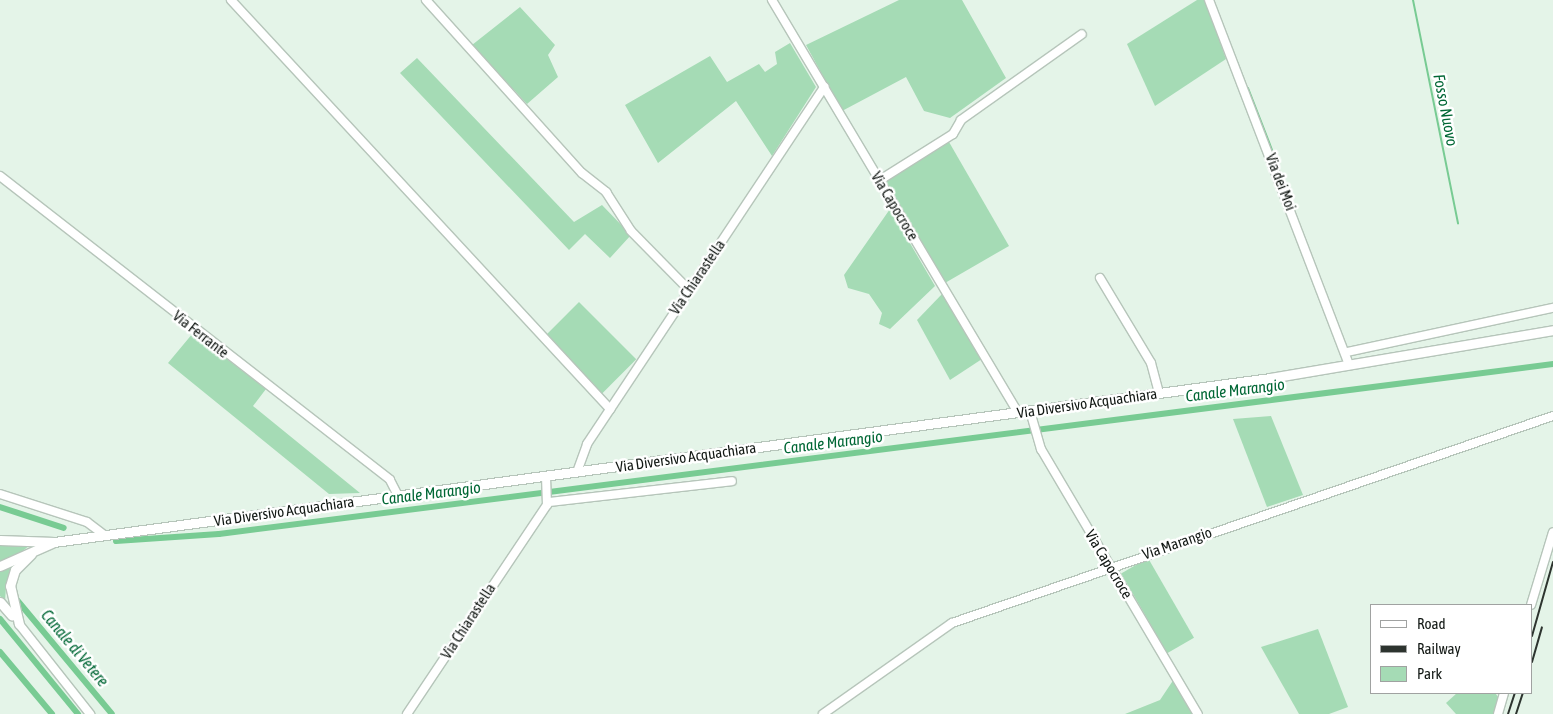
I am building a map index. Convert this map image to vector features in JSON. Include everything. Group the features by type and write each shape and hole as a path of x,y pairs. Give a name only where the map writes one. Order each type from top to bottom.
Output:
{"main road":[{"name":"Via Diversivo Acquachiara","path":"54,542 398,496 547,480 577,472 1018,412 1031,414 1349,365 1553,330"},
{"path":"0,540 54,542"},
{"path":"0,566 31,554 54,542"},
{"path":"19,624 10,586 15,570 31,554"},
{"path":"0,602 19,624"}],"street":[{"path":"231,0 610,409"},
{"path":"426,0 582,173 606,192 631,231 689,290"},
{"name":"Via Capocroce","path":"772,0 1018,412"},
{"name":"Via dei Moi","path":"1209,0 1347,352 1349,365"},
{"path":"880,180 953,134 961,120 1082,34"},
{"name":"Via Chiarastella","path":"577,472 587,444 824,87"},
{"name":"Via Ferrante","path":"0,176 390,480 398,496"},
{"path":"1100,278 1151,363 1159,393"},
{"path":"1347,352 1553,308"},
{"name":"Via Capocroce","path":"1031,414 1035,438 1198,714"},
{"name":"Via Marangio","path":"823,714 952,623 1111,566 1553,416"},
{"path":"547,480 549,500 732,481"},
{"path":"0,494 87,522 104,535"},
{"name":"Via Chiarastella","path":"407,714 549,500"},
{"path":"1531,604 1553,532"},
{"path":"19,624 90,714"},
{"path":"1498,714 1504,694"}],"green space":[{"path":"899,0 962,0 1006,78 950,118 924,111 906,77 842,111 806,45"},
{"path":"1197,0 1205,0 1226,59 1155,106 1127,44"},
{"path":"520,7 555,45 548,55 558,77 527,104 472,45"},
{"path":"790,43 816,87 772,156 736,101 658,163 625,105 710,56 727,82 759,64 765,72 777,64 775,52"},
{"path":"417,58 574,222 602,205 631,235 610,258 585,234 569,250 400,73"},
{"path":"949,142 1009,246 945,283 885,179"},
{"path":"890,209 935,286 890,329 879,324 882,313 869,294 848,288 844,275"},
{"path":"943,293 982,359 950,380 917,320"},
{"path":"579,302 636,359 602,394 544,337"},
{"path":"193,333 266,389 253,406 360,493 329,494 168,363"},
{"path":"1271,416 1303,495 1267,507 1233,419"},
{"path":"30,545 19,554 0,564 0,546"},
{"path":"1148,558 1194,638 1167,653 1121,574"},
{"path":"15,562 6,586 5,602 0,596 0,570"},
{"path":"1318,629 1348,707 1329,714 1299,714 1261,647"},
{"path":"1174,679 1193,714 1125,714 1160,700"},
{"path":"1456,694 1496,694 1499,698 1494,714 1456,714 1446,703"}],"waterway":[{"name":"Fosso Nuovo","path":"1413,0 1458,224"},
{"path":"1237,62 1245,83"},
{"path":"1248,88 1272,150"},
{"name":"Canale Marangio","path":"116,541 219,534 1553,364"},
{"name":"Canale Marangio","path":"0,507 64,528"},
{"name":"Canale di Vetere","path":"17,600 112,714"},
{"name":"Canale di Vetere","path":"0,619 78,714"},
{"path":"0,652 52,714"}],"railway":[{"path":"1533,632 1553,562"},
{"path":"1533,658 1542,627"},
{"path":"1508,714 1515,694"},
{"path":"1516,714 1523,694"}]}
